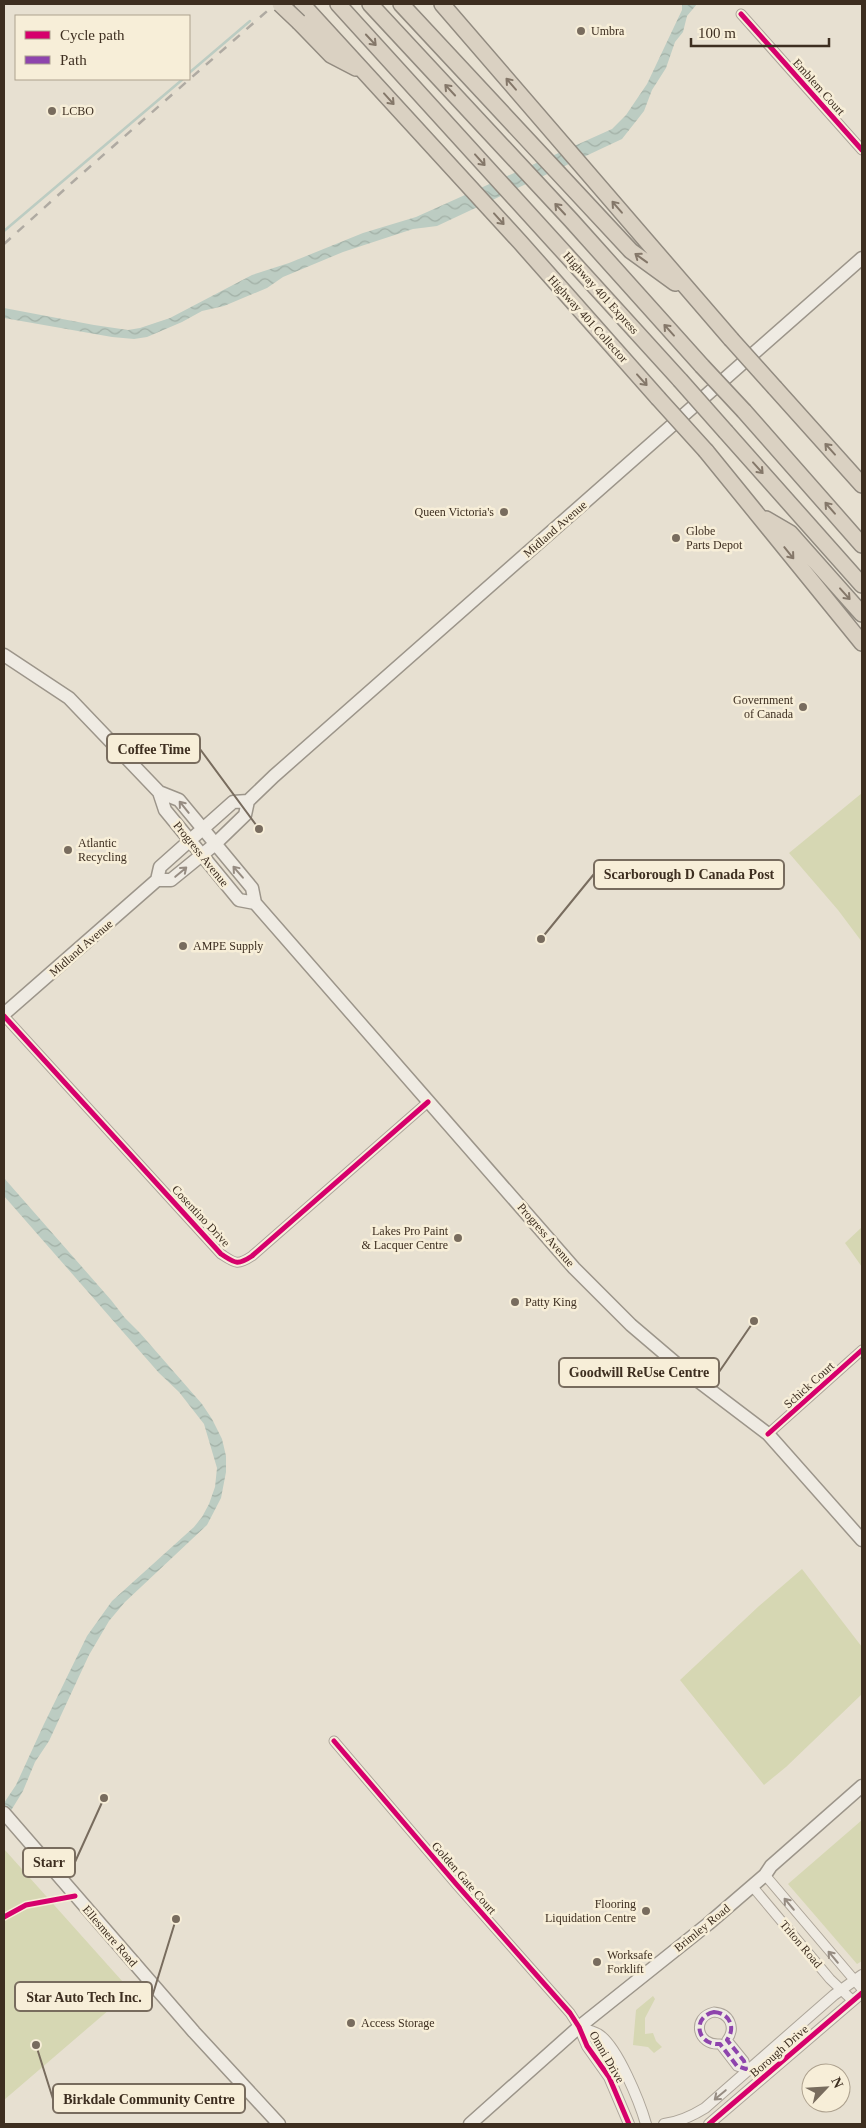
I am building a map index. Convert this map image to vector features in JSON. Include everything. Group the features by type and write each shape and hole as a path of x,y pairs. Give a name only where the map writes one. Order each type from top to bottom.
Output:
{"highway":[{"path":"280,4 303,12"},
{"name":"Highway 401 Express","path":"338,4 680,380 862,585"},
{"path":"370,4 744,410 862,545"},
{"path":"401,4 631,251 695,297"},
{"path":"442,4 731,339 862,485"},
{"name":"Highway 401 Collector","path":"303,12 331,55 364,72 520,242 706,451 862,643"},
{"path":"758,515 790,533 862,614"}],"main road":[{"name":"Midland Avenue","path":"157,880 171,880 214,845 245,815 248,801 862,258"},
{"name":"Progress Avenue","path":"4,655 68,698 159,792 179,800 214,845 252,888 254,903 428,1102 558,1246 574,1268 631,1325 685,1371 768,1434 862,1540"},
{"name":"Progress Avenue","path":"159,792 165,810 239,900 254,903"},
{"name":"Midland Avenue","path":"4,1015 157,880 160,867 233,802 248,801"},
{"name":"Brimley Road","path":"470,2124 501,2099 579,2027 765,1875 771,1866 862,1786"},
{"name":"Ellesmere Road","path":"4,1813 194,2032 279,2124"}],"street":[{"name":"Emblem Court","path":"741,14 862,150"},
{"name":"Cosentino Drive","path":"4,1015 221,1254 234,1263 242,1263 252,1256 428,1102"},
{"name":"Schick Court","path":"768,1434 862,1350"},
{"name":"Golden Gate Court","path":"334,1740 457,1885 570,2013 579,2027"},
{"name":"Triton Road","path":"765,1875 858,1978 862,1991"},
{"name":"Triton Road","path":"752,1886 841,1990 852,2000"},
{"name":"Borough Drive","path":"664,2124 693,2116 706,2108 841,1990 858,1978"},
{"name":"Borough Drive","path":"709,2124 862,1991"},
{"path":"719,2012 730,2020 732,2030 727,2040 744,2061 746,2069 737,2066 720,2044 709,2044 701,2037 699,2024 706,2014 719,2012"},
{"name":"Omni Drive","path":"579,2027 587,2046 609,2077 629,2124"},
{"name":"Omni Drive","path":"579,2027 600,2035 620,2062 631,2084 646,2124"}],"green space":[{"path":"862,793 862,942 838,910 789,853"},
{"path":"862,1227 862,1267 845,1243"},
{"path":"802,1569 862,1647 862,1694 786,1767 764,1785 680,1680 759,1606"},
{"path":"862,1820 862,1961 857,1964 788,1884"},
{"path":"4,1849 131,1991 4,2100"},
{"path":"653,1996 655,1999 645,2018 645,2034 653,2033 656,2041 662,2047 654,2053 648,2047 633,2045 636,2010"}],"water":[{"path":"682,4 697,4 687,16 683,32 675,42 666,68 652,90 644,111 622,139 437,226 413,229 343,252 283,277 267,288 224,306 202,311 147,337 134,339 112,337 4,318 4,308 128,330 140,328 170,318 252,275 289,263 363,233 416,217 612,129 626,115 647,84 682,10"},
{"path":"4,1178 202,1404 222,1439 226,1456 226,1472 221,1498 207,1525 125,1602 109,1621 89,1655 49,1741 35,1762 23,1791 4,1822 4,1803 16,1785 87,1636 112,1601 194,1527 202,1517 215,1487 217,1468 204,1424 179,1392 159,1373 4,1196"}],"waterway":[{"path":"190,72 250,21"},
{"path":"4,231 182,80"}],"railway":[{"path":"190,79 274,5"},
{"path":"4,244 189,80"}],"marked path":[{"path":"714,2012 728,2018 731,2031 727,2040 744,2061 746,2069 737,2066 720,2044 706,2041 702,2036 700,2031 702,2019 714,2012"}],"cycle path":[{"path":"741,14 862,150"},
{"path":"4,1016 221,1254 236,1262 243,1261 252,1256 428,1102"},
{"path":"768,1434 862,1350"},
{"path":"334,1741 570,2013 579,2027 587,2046 609,2077 629,2124"},
{"path":"4,1917 26,1905 75,1896"},
{"path":"709,2124 862,1993"}],"place":[{"name":"Umbra","path":"581,31"},
{"name":"LCBO","path":"52,111"},
{"name":"Queen Victoria's","path":"504,512"},
{"name":"Globe Parts Depot","path":"676,538"},
{"name":"Government of Canada","path":"803,707"},
{"name":"Coffee Time","path":"259,829"},
{"name":"Atlantic Recycling","path":"68,850"},
{"name":"Scarborough D Canada Post","path":"541,939"},
{"name":"AMPE Supply","path":"183,946"},
{"name":"Lakes Pro Paint & Lacquer Centre","path":"458,1238"},
{"name":"Patty King","path":"515,1302"},
{"name":"Goodwill ReUse Centre","path":"754,1321"},
{"name":"Starr","path":"104,1798"},
{"name":"Flooring Liquidation Centre","path":"646,1911"},
{"name":"Star Auto Tech Inc.","path":"176,1919"},
{"name":"Worksafe Forklift","path":"597,1962"},
{"name":"Access Storage","path":"351,2023"},
{"name":"Birkdale Community Centre","path":"36,2045"}]}
